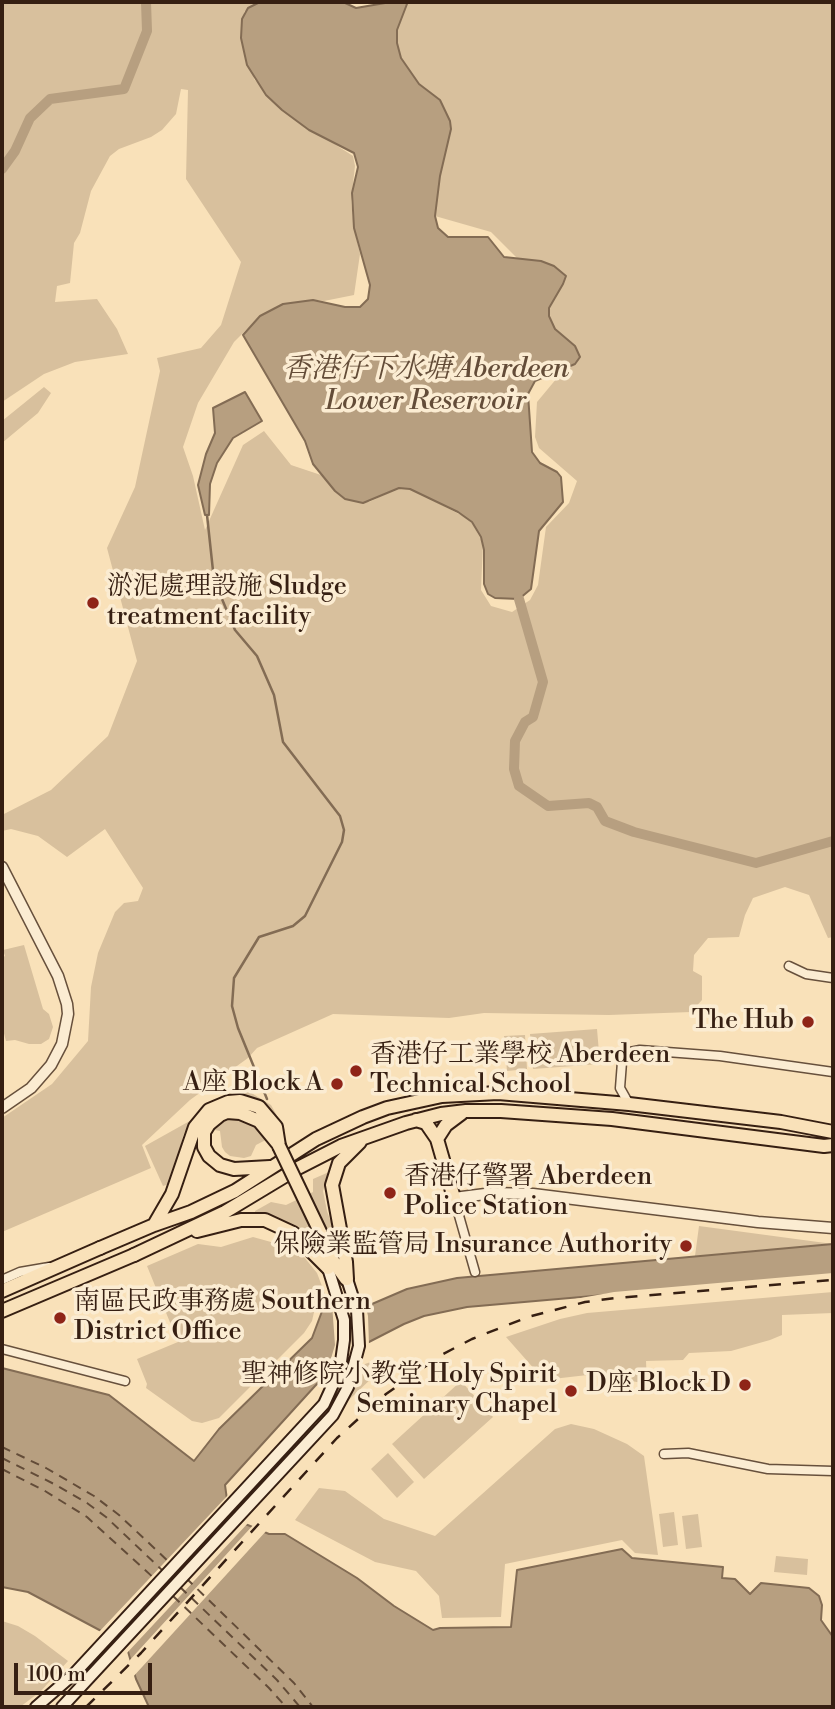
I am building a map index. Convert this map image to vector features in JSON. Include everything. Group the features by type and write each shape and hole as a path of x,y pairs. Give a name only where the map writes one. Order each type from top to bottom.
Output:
{"main road":[{"path":"2,1290 235,1191 316,1139 363,1117 387,1108 442,1096 498,1093 629,1104 815,1127 833,1132"},
{"path":"438,1139 448,1123 466,1111"},
{"path":"2,1311 187,1232 341,1146 416,1120 466,1111 500,1111 612,1119 830,1147"},
{"path":"36,1707 74,1674 324,1404 340,1369 344,1320 329,1263 279,1146 259,1121 240,1112 220,1115 200,1129 172,1194 154,1224"},
{"path":"416,1120 426,1123 438,1139 454,1198"},
{"path":"815,1127 833,1125"},
{"path":"200,1129 209,1156 220,1165 234,1169 270,1167"},
{"path":"62,1707 333,1415 348,1387 359,1346 357,1310 347,1279 331,1192 334,1173 339,1163 363,1139"},
{"path":"187,1232 255,1219 270,1222 293,1233 347,1279"}],"street":[{"path":"2,867 58,976 68,1014 64,1037 51,1065 31,1088 2,1108"},
{"path":"789,966 806,974 833,978"},
{"path":"629,1104 620,1088 622,1062 630,1052 640,1050 720,1056 833,1072"},
{"path":"475,1272 454,1198 493,1193 533,1194 758,1222 833,1228"},
{"path":"2,1280 28,1270 57,1266"},
{"path":"2,1349 125,1381"},
{"path":"664,1454 688,1453 768,1469 833,1471"}],"shaded area":[{"path":"2,2 259,2 244,12 254,79 282,110 353,156 355,166 351,201 360,254 354,295 324,301 313,300 260,316 234,342 198,403 183,447 193,476 205,530 243,445 264,431 291,465 321,475 345,499 369,502 399,488 410,489 465,517 472,523 483,543 481,590 491,606 512,612 530,600 538,585 546,527 569,503 577,481 539,448 535,437 537,402 557,378 578,361 575,346 555,329 551,322 549,308 554,298 541,261 518,259 491,232 435,216 440,176 451,130 450,121 440,100 419,84 401,58 397,30 407,4 404,2 833,2 833,937 828,938 809,895 785,887 753,898 739,937 708,938 694,955 693,971 702,976 702,1000 691,1012 609,1015 484,1013 449,1018 333,1014 257,1048 248,1058 190,1100 142,1145 151,1168 2,1232 2,1118 52,1084 88,1041 91,987 98,953 115,912 124,903 138,901 143,888 105,829 67,857 38,836 11,829 2,831 2,815 51,790 108,736 137,661 107,548 135,487 160,371 157,358 201,348 221,325 241,262 186,179 188,90 181,89 176,114 162,130 119,149 110,156 91,191 80,233 74,243 70,283 57,286 55,302 97,299 117,329 128,354 75,362 44,374 2,402"},
{"path":"44,387 51,393 38,413 2,443 2,421"},
{"path":"24,945 43,1009 49,1014 53,1027 49,1039 41,1044 6,1041 2,1026 3,950"},
{"path":"597,1029 600,1064 533,1069 530,1034"},
{"path":"525,1035 527,1069 507,1071 504,1036"},
{"path":"245,1089 271,1105 285,1130 256,1145 251,1156 244,1158 230,1156 225,1152 220,1131 188,1125 172,1183 163,1186 145,1146 204,1113 211,1101"},
{"path":"329,1172 323,1191 333,1228 324,1229 313,1240 293,1228 255,1216 255,1211 271,1202 286,1205 313,1192 313,1179"},
{"path":"699,1226 833,1244 695,1256"},
{"path":"253,1237 291,1252 296,1247 317,1273 328,1302 317,1299 312,1321 304,1333 219,1418 202,1423 192,1421 146,1388 147,1384 137,1359 178,1342 147,1266 198,1244 221,1247"},
{"path":"833,1292 833,1313 782,1315 782,1335 770,1340 731,1351 689,1353 683,1360 646,1361 647,1384 596,1374 544,1380 506,1337 587,1313"},
{"path":"379,1359 378,1371 373,1377 335,1413 259,1496 245,1483 260,1468 265,1458 351,1369"},
{"path":"461,1381 493,1417 424,1479 392,1444"},
{"path":"571,1424 594,1429 627,1444 644,1456 658,1555 635,1553 622,1540 505,1564 501,1617 442,1618 439,1596 416,1571 375,1562 295,1520 319,1488 345,1491 384,1519 435,1536 555,1429"},
{"path":"388,1453 414,1482 397,1498 371,1469"},
{"path":"674,1512 678,1545 663,1547 659,1514"},
{"path":"698,1514 702,1547 686,1549 682,1516"},
{"path":"776,1556 808,1559 807,1575 774,1572"},
{"path":"2,1621 35,1636 68,1661 41,1691 20,1707 2,1707"}],"water":[{"name":"香港仔下水塘 Aberdeen Lower Reservoir","path":"260,2 343,2 356,8 391,2 407,4 397,30 401,58 419,84 440,100 450,121 451,129 440,176 435,216 438,228 448,237 488,237 504,257 541,261 554,266 566,276 549,308 549,316 555,329 575,346 580,357 575,364 535,381 528,394 532,452 540,463 561,477 563,502 539,531 531,589 519,599 495,598 488,594 484,584 484,550 481,537 472,522 458,512 410,489 399,488 363,503 345,499 335,491 313,464 305,441 243,335 260,316 283,304 313,300 345,307 360,307 368,299 370,285 354,228 352,193 358,167 354,153 309,130 282,110 266,95 247,65 241,38 242,19 248,8"},
{"path":"245,392 262,421 233,438 217,463 210,484 209,515 205,515 198,485 215,433 213,408"},
{"path":"833,1244 833,1275 467,1307 424,1316 365,1344 338,1363 225,1485 228,1507 243,1523 269,1534 285,1534 357,1578 394,1606 433,1630 511,1627 517,1570 622,1549 632,1558 723,1567 722,1578 735,1579 750,1594 761,1583 809,1588 819,1596 822,1605 821,1620 833,1637 833,1707 149,1707 136,1679 127,1648 105,1633 28,1592 2,1587 2,1368 109,1395 194,1461 219,1429 312,1338 324,1306 358,1310 407,1289 457,1278"}],"pier":[{"path":"833,1273 833,1278 553,1303 614,1292"},
{"path":"365,1303 369,1345 324,1382 335,1345 332,1304 357,1306"},
{"path":"229,1494 236,1512 249,1522 126,1654 98,1633"},
{"path":"255,1523 268,1529 132,1678 129,1661"}],"waterway":[{"path":"2,169 15,151 30,118 50,99 124,89 147,31 146,2"},
{"path":"207,515 214,580 235,630 257,656 274,695 283,742 340,816 344,830 342,842 305,916 293,926 259,937 234,978 232,1006 238,1028 267,1099"},
{"path":"519,599 543,682 533,717 525,722 515,741 514,769 519,786 548,806 589,803 597,807 605,821 634,832 756,863 833,841"}],"ferry route":[{"path":"2,1447 46,1468 94,1496 119,1515 169,1562"},
{"path":"2,1458 87,1503 106,1517 163,1571"},
{"path":"2,1469 87,1517 156,1580"},
{"path":"186,1578 294,1683 313,1707"},
{"path":"180,1587 277,1680 300,1707"},
{"path":"173,1596 286,1707"}],"railway":[{"path":"86,1707 141,1653 337,1438 386,1394 443,1354 472,1339 528,1317 585,1302 833,1280"}],"place":[{"name":"淤泥處理設施 Sludge treatment facility","path":"93,603"},
{"name":"The Hub","path":"808,1022"},
{"name":"香港仔工業學校 Aberdeen Technical School","path":"356,1071"},
{"name":"A座 Block A","path":"337,1084"},
{"name":"香港仔警署 Aberdeen Police Station","path":"390,1193"},
{"name":"保險業監管局 Insurance Authority","path":"686,1246"},
{"name":"南區民政事務處 Southern District Office","path":"60,1318"},
{"name":"D座 Block D","path":"745,1385"},
{"name":"聖神修院小教堂 Holy Spirit Seminary Chapel","path":"571,1391"}]}
